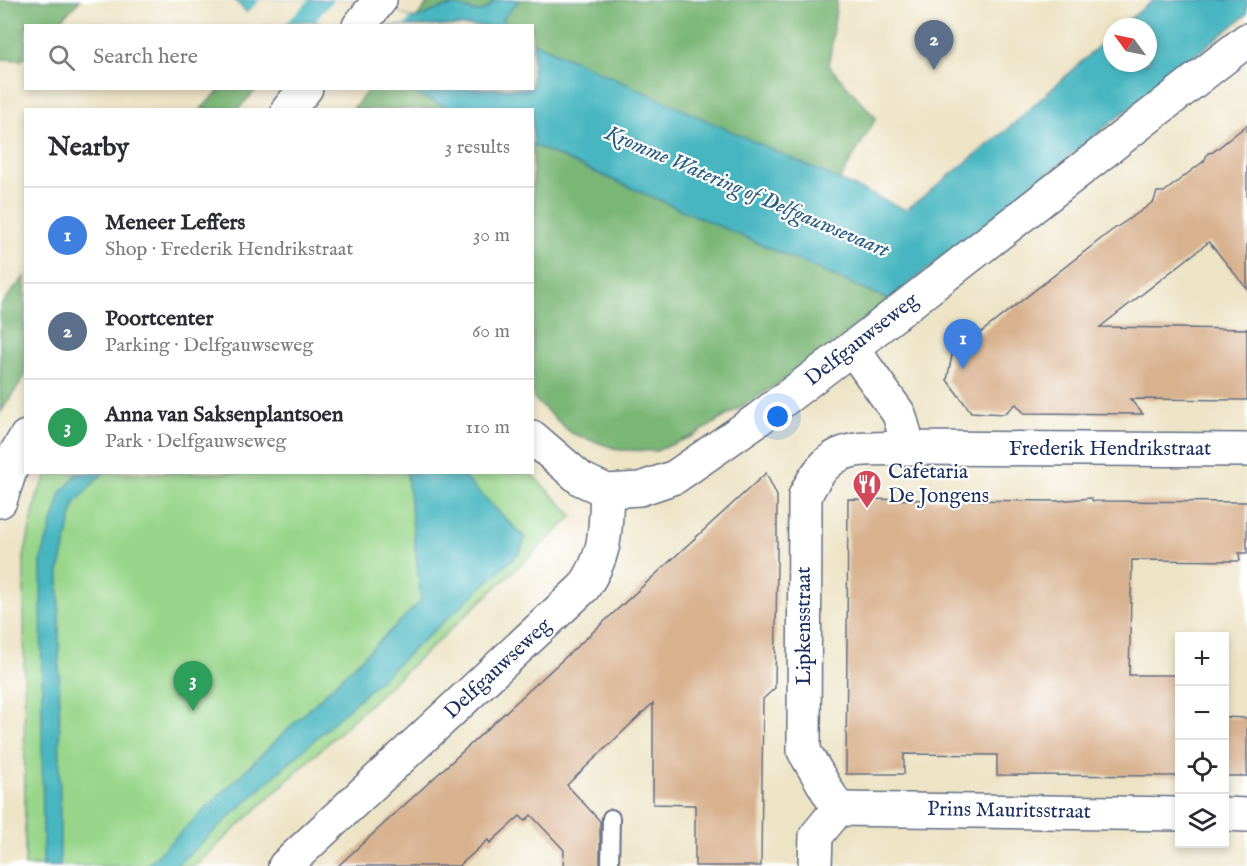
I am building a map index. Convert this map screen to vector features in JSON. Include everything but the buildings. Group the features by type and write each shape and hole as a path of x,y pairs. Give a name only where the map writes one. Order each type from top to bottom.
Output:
{"street":[{"name":"Delfgauwseweg","path":"285,866 584,587 598,566 603,550 607,491 640,489 675,477 757,420 1247,40"},
{"path":"290,108 304,90"},
{"path":"852,348 899,414 909,447"},
{"path":"534,439 581,479 607,491"},
{"path":"0,501 16,453 24,440"},
{"name":"Frederik Hendrikstraat","path":"909,447 1247,450"},
{"name":"Lipkensstraat","path":"838,809 804,751 806,496 816,474 830,459 846,450 909,447"},
{"path":"815,866 816,836 838,809"},
{"name":"Prins Mauritsstraat","path":"838,809 1175,814"},
{"path":"1229,814 1247,815"}],"lane":[{"path":"610,866 611,818"}],"green space":[{"path":"0,0 80,0 57,24 24,24 24,58 22,60 0,59"},
{"path":"431,0 837,0 829,66 876,118 839,181 534,42 534,24 504,24 502,20 453,6 415,19"},
{"path":"220,90 256,90 239,108 202,108"},
{"path":"368,90 406,90 450,108 354,108"},
{"path":"534,145 889,300 798,372 695,435 656,451 619,450 571,433 534,399"},
{"path":"24,277 24,377 0,413 0,306"},
{"path":"48,474 531,474 573,516 195,866 25,866 24,557 37,496"}],"water":[{"path":"234,0 369,0 414,19 452,6 478,12 483,11 495,0 519,0 502,20 504,24 327,24 306,21 259,24"},
{"name":"Kromme Watering of Delfgauwsevaart","path":"1154,0 1247,0 1247,14 889,300 534,145 534,108 450,108 406,90 534,90 534,42 906,210 1009,128 1103,42 1103,72 1157,72 1157,18 1131,18"},
{"path":"77,474 102,474 75,503 59,572 60,866 43,866 41,559 61,493"},
{"path":"407,474 461,474 525,538 520,552 176,866 146,866 421,601"}],"pier":[{"path":"260,0 309,0 285,24 254,24 245,15"},
{"path":"334,0 372,0 411,18 406,24 326,24 316,20"}],"place":[{"name":"Poortcenter","path":"934,70"},
{"name":"Meneer Leffers","path":"963,369"},
{"name":"Cafetaria De Jongens","path":"867,510"},
{"name":"Anna van Saksenplantsoen","path":"193,711"}]}
